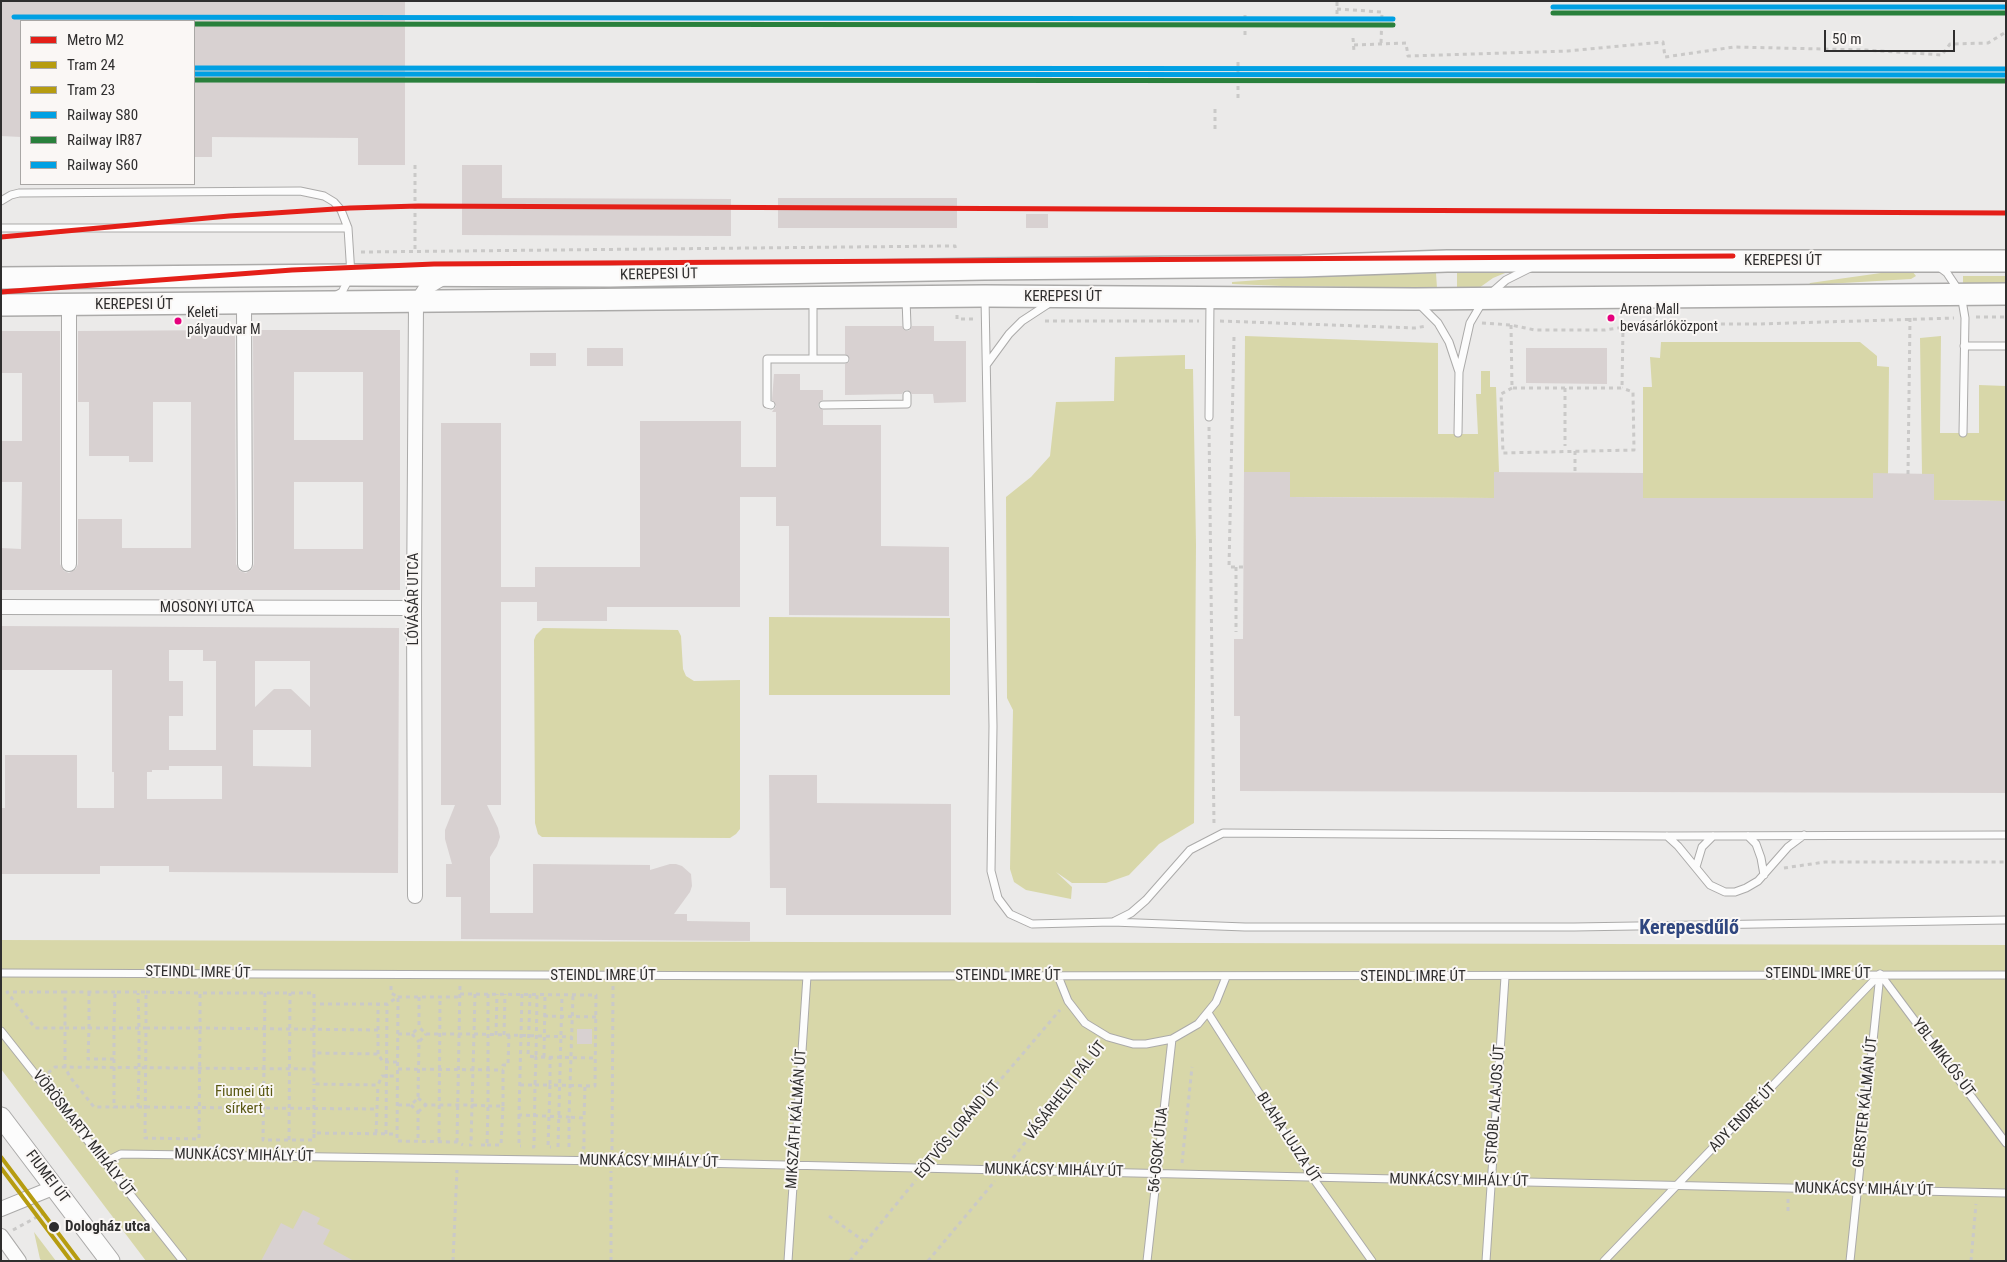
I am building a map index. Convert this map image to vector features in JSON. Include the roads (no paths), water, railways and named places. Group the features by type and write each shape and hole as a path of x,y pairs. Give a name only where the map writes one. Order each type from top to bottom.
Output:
{"main road":[{"name":"KEREPESI ÚT","path":"1,278 352,274 620,276 984,269 1302,266 1447,261 2006,261"},
{"name":"KEREPESI ÚT","path":"1,305 416,303 985,296 1484,299 2006,294"},
{"name":"FIUMEI ÚT","path":"1,1117 110,1261"}],"street":[{"path":"416,303 426,288 446,276"},
{"name":"LÓVÁSÁR UTCA","path":"415,896 416,303"},
{"path":"244,304 245,564"},
{"path":"69,305 69,564"},
{"name":"MOSONYI UTCA","path":"1,608 414,608"},
{"path":"1,1209 55,1188"},
{"path":"5,1234 19,1261"}],"lane":[{"path":"1,201 10,195 19,193 300,192 324,196 334,202 341,210 348,228 352,274 342,292 319,303"},
{"path":"1,228 348,228"},
{"path":"1458,433 1459,372 1470,323 1484,299 1506,280 1543,261"},
{"path":"1931,261 1947,273 1961,294 1965,318 1963,433"},
{"path":"985,296 993,726 990,871 998,898 1010,914 1032,924 1112,922 1245,927 1574,927 2006,920"},
{"path":"906,297 906,326"},
{"path":"986,364 1009,334 1031,313 1051,303 1076,297"},
{"path":"1209,417 1210,297"},
{"path":"813,298 813,359"},
{"path":"1415,299 1438,323 1449,342 1459,372"},
{"path":"1964,346 2006,346"},
{"path":"769,404 767,359 845,359"},
{"path":"823,404 907,404 907,395"},
{"path":"1112,922 1131,914 1146,900 1190,850 1223,833 1666,836 2006,835"},
{"path":"1666,836 1678,846 1710,885 1725,892 1746,888 1758,881 1788,847 1804,835"},
{"path":"1696,867 1702,847 1713,836"},
{"path":"1748,836 1756,844 1762,858 1764,875"},
{"name":"STEINDL IMRE ÚT","path":"1,973 1226,977 2006,975"},
{"name":"YBL MIKLÓS ÚT","path":"1880,974 2006,1143"},
{"name":"ADY ENDRE ÚT","path":"1604,1261 1880,974"},
{"name":"GERSTER KÁLMÁN ÚT","path":"1850,1261 1880,974"},
{"name":"MIKSZÁTH KÁLMÁN ÚT","path":"788,1261 807,976"},
{"path":"1058,976 1068,1002 1085,1023 1108,1037 1127,1043 1146,1044 1172,1039 1198,1024 1208,1014 1222,990 1226,977"},
{"name":"STRÓBL ALAJOS ÚT","path":"1486,1261 1505,977"},
{"name":"BLAHA LUJZA ÚT","path":"1208,1014 1313,1178 1372,1261"},
{"name":"VÖRÖSMARTY MIHÁLY ÚT","path":"1,1031 183,1261"},
{"name":"56-OSOK ÚTJA","path":"1147,1261 1172,1039"},
{"name":"MUNKÁCSY MIHÁLY ÚT","path":"105,1162 121,1154 611,1161 2006,1193"}],"metro line":[{"name":"M2","path":"1,237 229,216 350,208 418,206 2006,213"},
{"name":"M2","path":"1,292 292,270 434,264 1733,256"}],"tram line":[{"name":"24","path":"1,1157 79,1261"},
{"name":"23","path":"1,1168 71,1261"}],"rail line":[{"name":"S80","path":"1553,7 2006,7"},
{"name":"IR87","path":"1553,13 2006,13"},
{"name":"S80","path":"14,17 1393,19"},
{"name":"IR87","path":"195,24 1393,25"},
{"name":"S60","path":"195,68 2006,69"},
{"name":"S80","path":"195,74 2006,75"},
{"name":"IR87","path":"195,80 2006,81"}],"place":[{"name":"Arena Mall bevásárlóközpont","path":"1611,318"},
{"name":"Keleti pályaudvar M","path":"178,321"},
{"name":"Dologház utca","path":"54,1227"}],"district":[{"name":"Kerepesdűlő","path":"1689,929"}],"park label":[{"name":"Fiumei úti sírkert","path":"244,1100"}]}
